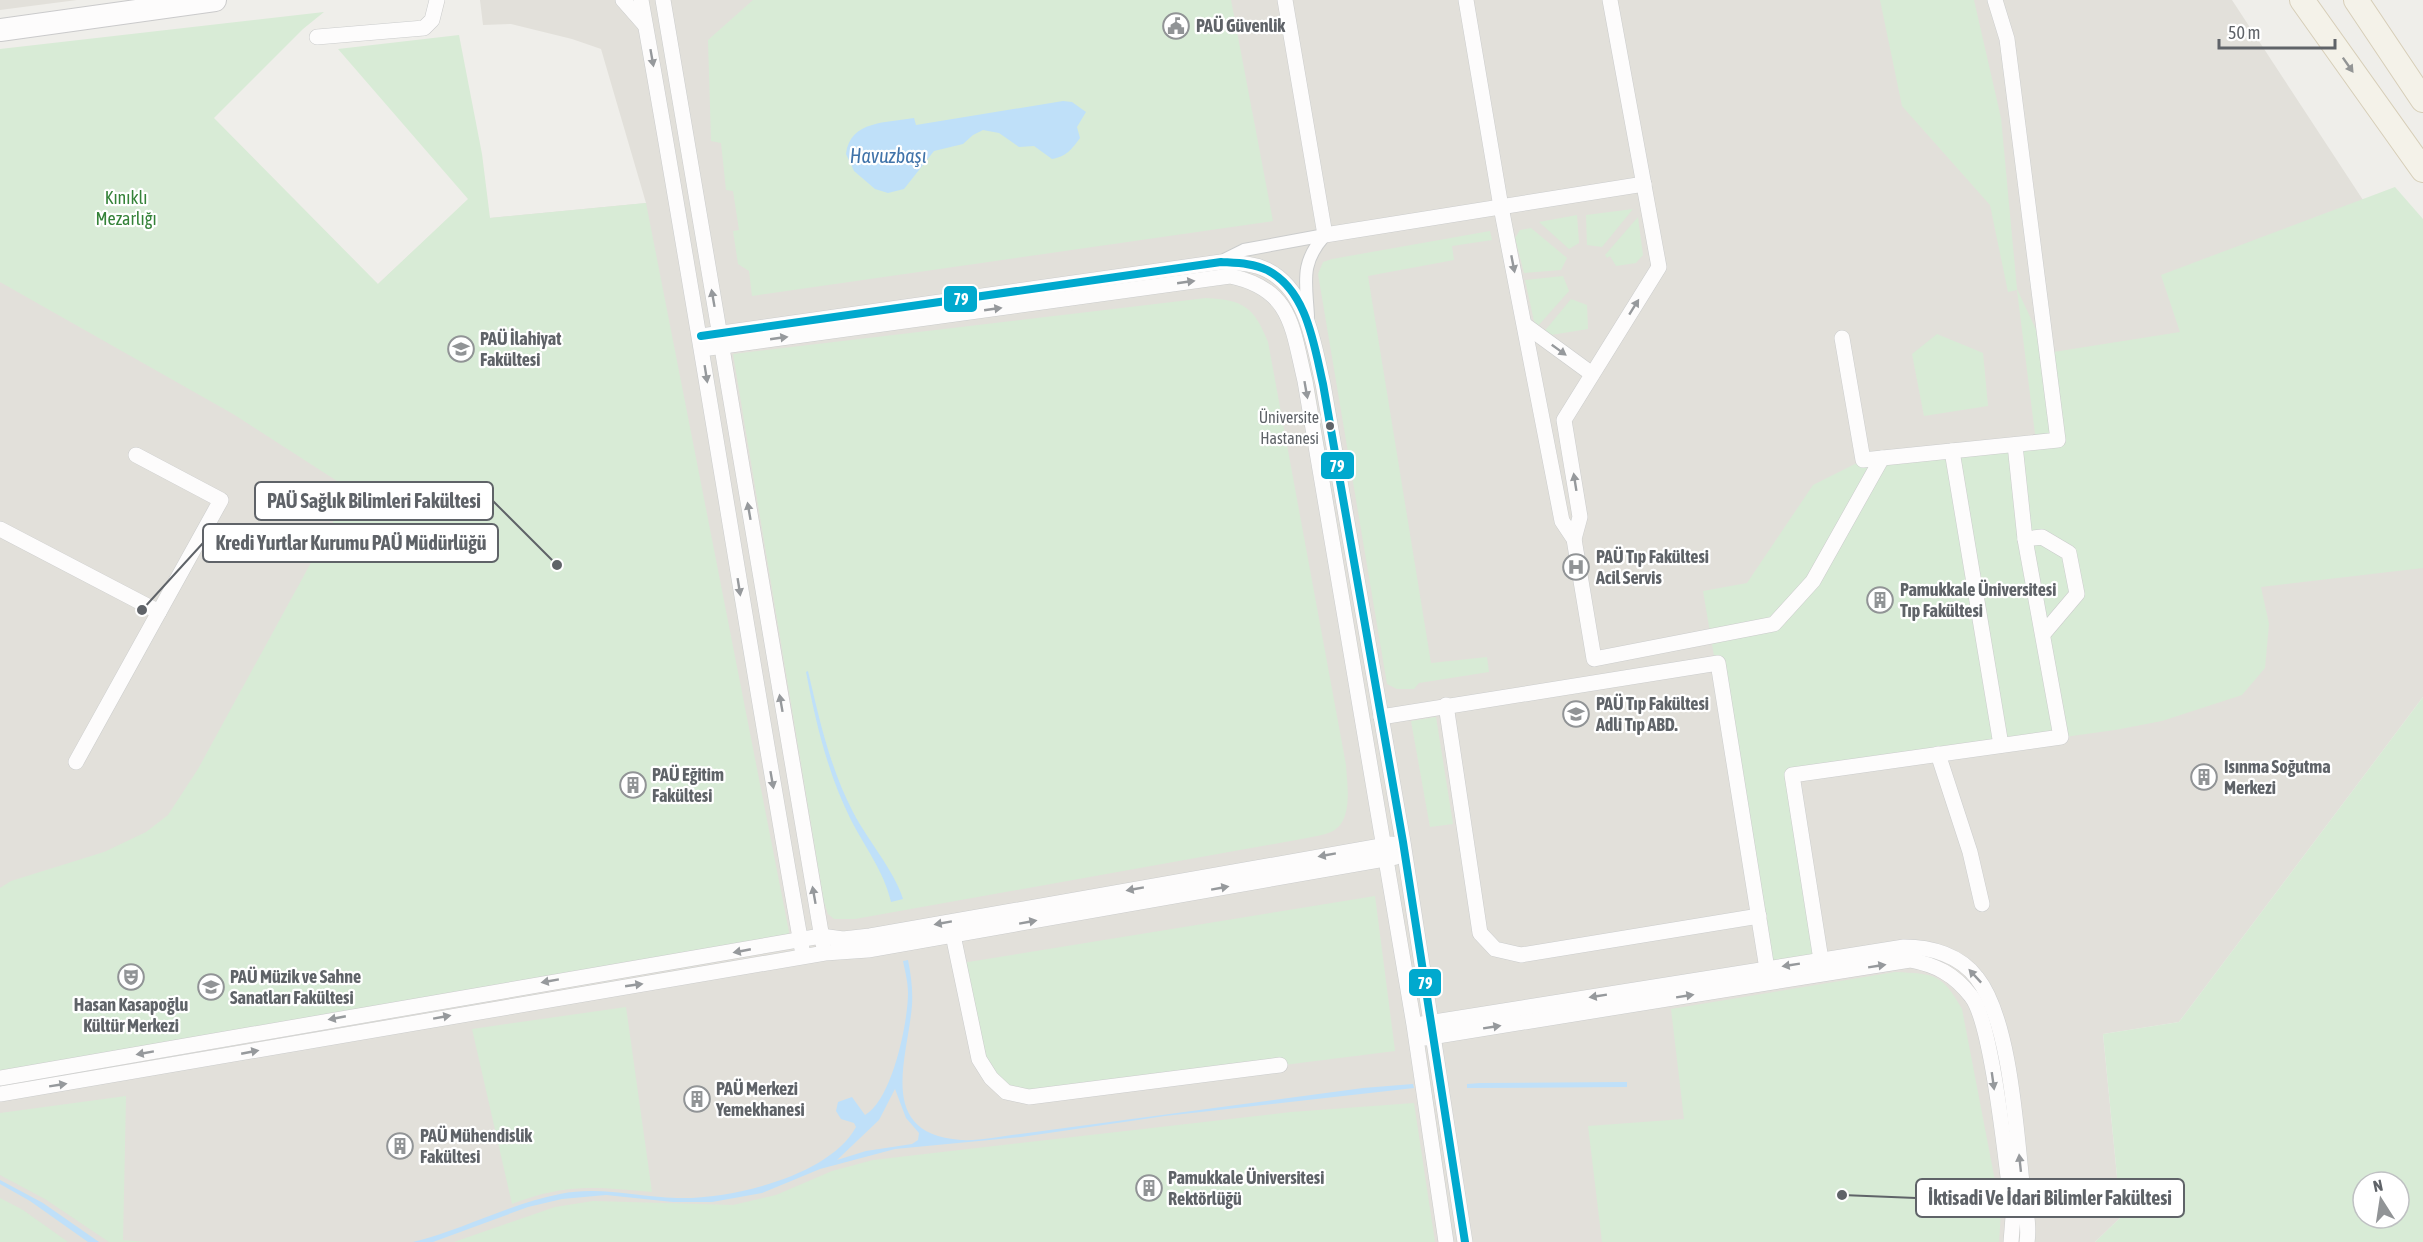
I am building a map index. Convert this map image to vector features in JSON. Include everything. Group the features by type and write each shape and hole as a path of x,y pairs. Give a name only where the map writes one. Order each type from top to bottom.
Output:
{"main road":[{"path":"0,30 214,0"},
{"path":"2302,0 2423,170"},
{"path":"2356,0 2423,100"}],"street":[{"path":"317,38 424,28 432,20 436,0"},
{"path":"623,0 646,25"},
{"path":"641,0 701,342 748,640 803,957"},
{"path":"663,0 825,953"},
{"path":"667,23 675,0"},
{"path":"1285,0 1324,235"},
{"path":"1466,0 1501,207 1562,521 1574,539 1594,659 1774,624 1813,581 1882,458"},
{"path":"1574,539 1581,517 1564,420 1659,267 1610,0"},
{"path":"1842,338 1863,459 2058,440 2007,39 1995,0"},
{"path":"1220,262 1244,250 1324,235 1644,184"},
{"path":"1324,235 1311,250 1305,266 1308,316 1325,395 1404,849 1465,1242"},
{"path":"701,342 1221,262 1252,264 1268,270 1284,283 1308,316"},
{"path":"720,339 1230,276 1254,281 1275,296 1290,319 1305,381 1386,852 1446,1242"},
{"path":"1525,325 1592,374"},
{"path":"1821,960 1792,775 2061,737 2044,633 2025,539 2015,445"},
{"path":"1952,450 2001,746"},
{"path":"75,762 221,500 136,455"},
{"path":"0,529 159,612"},
{"path":"2025,539 2042,537 2069,553 2077,594 2044,633"},
{"path":"1381,717 1718,663 1767,969"},
{"path":"1446,705 1480,933 1496,948 1521,955 1759,916"},
{"path":"1938,754 1970,852 1982,904"},
{"path":"0,1078 800,939 821,936 843,939 870,936 1404,849"},
{"path":"0,1094 825,953 868,950 1386,852"},
{"path":"953,935 979,1059 991,1078 1006,1092 1029,1097 1280,1065"},
{"path":"1433,1030 1904,946 1922,947 1953,957 1976,975 1987,991 2002,1038 2018,1142 2027,1242"},
{"path":"1415,1032 1910,960 1935,965 1955,978 1973,998 1986,1031 2013,1217 2011,1242"},
{"path":"207,1042 208,1059"}],"shaded area":[{"path":"0,0 77,0 0,10"},
{"path":"480,0 2232,0 2363,200 2423,387 2423,697 2179,1022 2103,1034 2121,1217 2095,1242 0,1242 0,281 378,284 468,200 490,218 646,203 601,49 572,39 511,24 483,25"}],"green space":[{"path":"753,0 1231,0 1273,221 752,296 749,271 738,264 733,231 739,230 733,191 726,190 721,143 711,141 708,40"},
{"path":"1880,0 1974,0 2001,118 2017,289 2047,353 2180,332 2161,275 2395,187 2423,219 2423,568 2261,587 2269,624 2265,668 2242,695 2162,721 2115,730 1793,775 1821,960 1767,969 1703,591 1747,583 1813,485 1863,460 2036,442 2017,290 2008,292 1990,205 1902,106"},
{"name":"Kınıklı Mezarlığı","path":"324,12 303,29 214,118 378,284 468,199 338,49 459,35 482,154 490,218 646,203 790,937 0,1074 0,888 11,881 104,852 146,832 168,815 198,769 342,506 337,481 233,414 0,282 0,49"},
{"path":"1633,209 1602,247 1587,245 1586,215"},
{"path":"1577,215 1579,243 1569,249 1539,222"},
{"path":"1638,217 1643,255 1636,263 1616,266 1610,256 1607,258 1605,255"},
{"path":"1531,228 1567,258 1561,270 1524,273 1515,238 1520,230"},
{"path":"1490,231 1492,240 1452,246 1454,260 1368,276 1431,663 1487,657 1489,672 1419,683 1414,689 1397,689 1387,684 1318,274 1323,262 1332,259"},
{"path":"1563,276 1569,291 1538,326 1534,321 1525,280"},
{"path":"1206,298 1230,301 1246,308 1258,321 1268,342 1346,765 1348,802 1343,820 1331,832 1307,838 855,919 834,919 828,914 824,902 733,354"},
{"path":"1571,299 1587,305 1588,329 1551,335 1543,333"},
{"path":"1937,334 1983,353 1988,406 1924,416 1912,354"},
{"path":"2423,697 2423,1242 2095,1242 2121,1217 2103,1034 2179,1022"},
{"path":"1436,717 1453,824 1430,827 1411,721"},
{"path":"1375,896 1395,1051 1029,1097 991,1078 962,963"},
{"path":"1895,972 1928,975 1936,978 1949,988 1962,1009 2001,1212 1999,1242 1602,1242 1588,1126 1684,1119 1671,1009"},
{"path":"626,1007 652,1192 581,1188 531,1197 512,1204 472,1029"},
{"path":"126,1096 123,1240 146,1242 109,1242 45,1199 0,1175 0,1113"},
{"path":"1414,1103 1435,1242 454,1242 555,1207 593,1201 733,1205 776,1195 832,1171 873,1160 1291,1112"},
{"path":"0,1198 23,1210 68,1242 0,1242"}],"water":[{"name":"Havuzbaşı","path":"1063,101 1072,102 1086,112 1077,127 1080,138 1068,152 1052,159 1034,146 1019,147 999,133 983,130 963,144 934,151 904,189 888,193 875,189 854,171 846,154 849,143 855,135 871,125 914,118 916,125"},
{"path":"808,671 826,743 845,795 894,878 903,899 891,902 879,869 842,800 818,728 806,672"},
{"path":"908,960 912,999 903,1069 903,1090 907,1109 916,1124 934,1135 961,1140 983,1139 1363,1088 1413,1084 1414,1088 1165,1116 1021,1137 895,1149 820,1169 762,1193 712,1202 673,1202 606,1195 562,1199 528,1207 433,1242 413,1242 541,1198 560,1194 604,1191 699,1198 750,1189 802,1172 843,1144 856,1127 854,1123 841,1119 836,1111 838,1102 852,1097 865,1115 875,1107 883,1094 897,1060 905,1023 908,985 903,961","holes":["895,1089 906,1118 919,1133 918,1140 912,1144 866,1151 837,1160 879,1120"]},
{"path":"1627,1082 1627,1087 1467,1088 1467,1084 1480,1083"},
{"path":"0,1180 43,1203 99,1242 88,1242 30,1201 0,1184"}],"transit line":[{"name":"79","path":"701,336 1221,262 1256,266 1281,279 1300,305 1307,320 1323,384 1403,842 1465,1242"}],"place":[{"name":"PAÜ Güvenlik","path":"1176,26"},
{"name":"PAÜ İlahiyat Fakültesi","path":"461,349"},
{"name":"Üniversite Hastanesi","path":"1330,426"},
{"name":"PAÜ Sağlık Bilimleri Fakültesi","path":"557,565"},
{"name":"PAÜ Tıp Fakültesi Acil Servis","path":"1576,567"},
{"name":"Pamukkale Üniversitesi Tıp Fakültesi","path":"1880,600"},
{"name":"Kredi Yurtlar Kurumu PAÜ Müdürlüğü","path":"142,610"},
{"name":"PAÜ Tıp Fakültesi Adli Tıp ABD.","path":"1576,714"},
{"name":"Isınma Soğutma Merkezi","path":"2204,777"},
{"name":"PAÜ Eğitim Fakültesi","path":"633,785"},
{"name":"Hasan Kasapoğlu Kültür Merkezi","path":"131,977"},
{"name":"PAÜ Müzik ve Sahne Sanatları Fakültesi","path":"211,987"},
{"name":"PAÜ Merkezi Yemekhanesi","path":"697,1099"},
{"name":"PAÜ Mühendislik Fakültesi","path":"400,1146"},
{"name":"Pamukkale Üniversitesi Rektörlüğü","path":"1149,1188"},
{"name":"İktisadi Ve İdari Bilimler Fakültesi","path":"1842,1195"}]}
